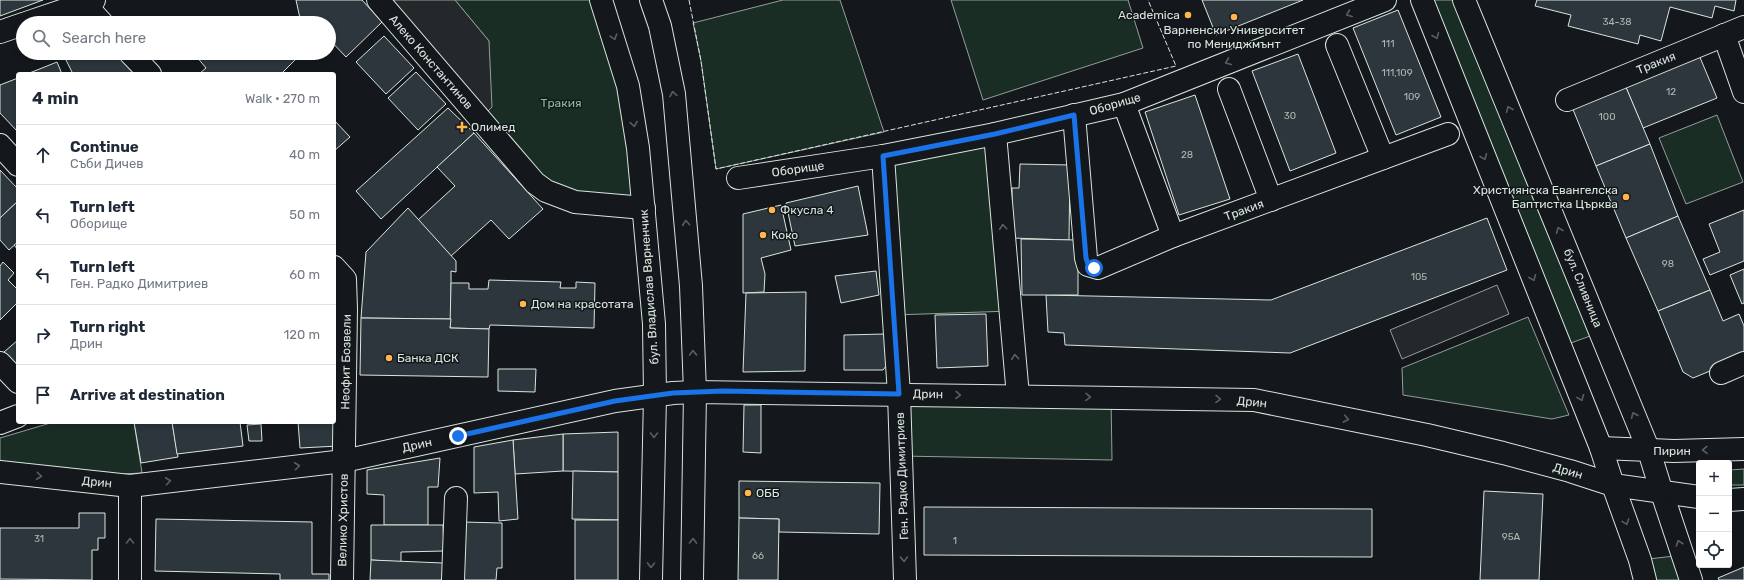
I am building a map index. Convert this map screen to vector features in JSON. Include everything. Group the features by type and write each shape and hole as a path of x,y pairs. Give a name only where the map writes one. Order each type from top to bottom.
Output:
{"street":[{"name":"Алеко Константинов","path":"378,0 535,183 546,191 575,202 644,208"},
{"name":"бул. Владислав Варненчик","path":"601,0 628,86 638,148 644,208 654,324 655,396 651,580"},
{"path":"651,0 660,26 674,102 691,286 695,392 692,580"},
{"name":"Оборище","path":"738,178 883,156 995,134 1124,104 1385,0"},
{"path":"1422,0 1601,448 1640,560 1645,580"},
{"name":"бул. Сливница","path":"1464,0 1649,451 1691,580"},
{"path":"45,16 87,1 97,16"},
{"path":"0,32 16,26"},
{"name":"Тракия","path":"1567,100 1744,27"},
{"path":"1724,35 1744,92"},
{"path":"1337,45 1384,158"},
{"path":"137,60 148,72"},
{"path":"1229,89 1271,200"},
{"path":"1124,104 1173,236"},
{"name":"Тракия","path":"1074,115 1086,258 1088,264 1098,268 1173,236 1448,134"},
{"path":"995,134 1018,396"},
{"path":"0,145 16,163"},
{"name":"Ген. Радко Димитриев","path":"883,156 899,394 905,580"},
{"name":"Неофит Бозвели","path":"336,269 345,279 340,311 344,461"},
{"path":"0,363 16,380"},
{"path":"1721,373 1744,363"},
{"name":"Дрин","path":"0,472 130,486 344,461 615,401 673,393 899,394 1254,400 1502,453 1570,471 1613,485 1662,493"},
{"path":"0,422 16,417"},
{"name":"Пирин","path":"1601,448 1649,451 1744,449"},
{"name":"Велико Христов","path":"342,580 344,461"},
{"path":"130,486 130,580"},
{"path":"1662,493 1696,497"},
{"path":"454,580 456,498"},
{"path":"1732,500 1744,499"}],"green space":[{"name":"Тракия","path":"455,0 601,0 644,208 559,197 480,119 489,41"},
{"path":"783,0 840,0 884,132 716,169 701,61 693,23"},
{"path":"951,0 1128,0 1143,48 983,100"},
{"path":"1423,0 1468,0 1601,332 1560,347"},
{"path":"1717,115 1743,182 1686,204 1659,138"},
{"path":"995,134 1011,311 894,315 883,156"},
{"path":"1528,317 1569,415 1552,419 1403,395 1402,368"},
{"path":"899,394 1111,397 1112,460 901,456"},
{"path":"47,424 134,424 142,473 122,474 0,462 0,438"},
{"path":"1744,469 1744,485 1732,485 1732,470"},
{"path":"1683,555 1691,580 1645,580 1640,560"}],"shaded area":[{"path":"378,0 455,0 489,41 492,107 480,119"},
{"path":"1497,285 1509,314 1402,359 1390,330"}],"building":[{"path":"0,0 43,0 0,16"},
{"path":"296,0 362,0 382,22 346,57 336,46 336,16 299,16"},
{"name":"Варненски Университет по Мениджмънт","path":"1202,0 1303,0 1216,35"},
{"path":"1537,0 1736,0 1734,11 1715,6 1712,18 1670,7 1661,41 1640,35 1638,44 1568,26 1571,15 1535,6"},
{"path":"1398,10 1441,117 1396,135 1353,28"},
{"path":"384,36 414,68 386,94 356,62"},
{"path":"1298,54 1336,153 1290,171 1252,71"},
{"path":"1699,55 1717,98 1643,128 1625,85"},
{"path":"66,60 126,60 137,72 72,72"},
{"path":"199,60 295,60 283,72 201,72 206,68"},
{"path":"57,62 61,72 32,72"},
{"path":"416,72 446,104 418,130 388,98"},
{"path":"16,79 16,130 0,113 0,85"},
{"path":"1625,85 1650,144 1596,166 1572,107"},
{"path":"1195,95 1230,199 1179,215 1145,112"},
{"path":"448,108 474,133 381,219 356,191"},
{"path":"336,122 350,137 336,149"},
{"path":"474,133 543,209 509,239 491,220 451,256 418,220 455,186 437,167"},
{"name":"Християнска Евангелска Баптистка Църква","path":"1650,144 1678,216 1626,238 1596,166"},
{"path":"1020,164 1070,165 1069,240 1012,238 1012,188 1019,188"},
{"path":"0,170 16,187 16,203 0,218"},
{"path":"858,186 868,235 795,246 786,203"},
{"path":"16,203 16,244 9,250 0,240 0,218"},
{"path":"781,205 791,250 761,258 765,274 764,292 743,293 743,214"},
{"path":"408,208 456,261 456,272 451,271 451,319 361,318 366,252"},
{"path":"1744,210 1744,261 1710,275 1703,259 1720,252 1709,224"},
{"path":"1678,216 1710,290 1658,311 1626,238"},
{"path":"1487,218 1507,270 1290,353 1065,345 1064,333 1048,332 1046,295 1271,300"},
{"path":"1021,239 1078,240 1078,295 1022,295"},
{"path":"3,262 14,273 8,280 16,288 16,304 0,320 0,266"},
{"path":"1744,269 1744,303 1742,304 1730,275"},
{"path":"876,271 879,295 841,303 835,276"},
{"name":"Дом на красотата","path":"489,280 561,282 560,288 576,288 576,282 595,283 594,328 490,325 489,329 450,328 451,283 469,283 469,289 488,289"},
{"path":"1710,290 1723,321 1739,314 1744,326 1744,357 1693,378 1683,372 1658,311"},
{"path":"806,292 805,371 743,372 746,293"},
{"path":"986,314 988,366 937,368 935,315"},
{"path":"361,318 451,319 450,328 489,329 488,377 360,375"},
{"path":"885,334 890,361 883,370 844,370 844,335"},
{"path":"16,342 16,364 4,352"},
{"path":"498,369 536,369 535,392 498,391"},
{"path":"744,405 761,405 761,453 743,452"},
{"path":"134,424 172,424 178,457 141,463"},
{"path":"172,424 240,424 243,446 177,454"},
{"path":"261,424 262,441 249,441 247,425"},
{"path":"298,424 334,424 338,446 300,448"},
{"path":"618,432 618,472 563,471 563,434"},
{"path":"563,434 563,471 515,474 513,440"},
{"path":"513,440 518,519 499,521 498,492 474,493 474,447"},
{"path":"440,458 438,487 428,487 428,525 384,525 384,495 367,494 367,470"},
{"path":"573,471 618,472 618,520 572,519"},
{"path":"739,481 880,483 879,534 779,532 779,519 739,518"},
{"path":"1484,491 1543,494 1539,580 1480,580"},
{"path":"924,507 1372,509 1372,557 924,555"},
{"path":"79,513 105,513 105,538 98,538 98,550 92,550 92,580 0,579 0,528 79,528"},
{"path":"739,518 779,519 778,580 738,580"},
{"path":"156,519 312,522 312,574 329,574 329,580 280,580 280,574 155,571"},
{"path":"575,520 618,520 618,580 575,580"},
{"path":"463,522 502,523 502,568 497,568 496,580 461,580"},
{"path":"371,525 443,525 444,551 401,552 401,562 371,560"},
{"path":"371,560 443,563 443,580 370,580"},
{"path":"1744,567 1744,580 1719,580 1718,578"}],"fence":[{"path":"689,0 701,61 716,169 1176,66 1148,0"}],"place":[{"name":"Academica","path":"1188,15"},
{"name":"Варненски Университет по Мениджмънт","path":"1234,17"},
{"name":"Олимед","path":"462,127"},
{"name":"Християнска Евангелска Баптистка Църква","path":"1626,197"},
{"name":"Фкусла 4","path":"772,210"},
{"name":"Коко","path":"763,235"},
{"name":"Дом на красотата","path":"523,304"},
{"name":"Банка ДСК","path":"389,358"},
{"name":"ОББ","path":"748,493"}],"route":[{"path":"458,436 615,401 673,393 723,391 899,394 883,156 995,134 1074,115 1086,261 1094,268"}]}
